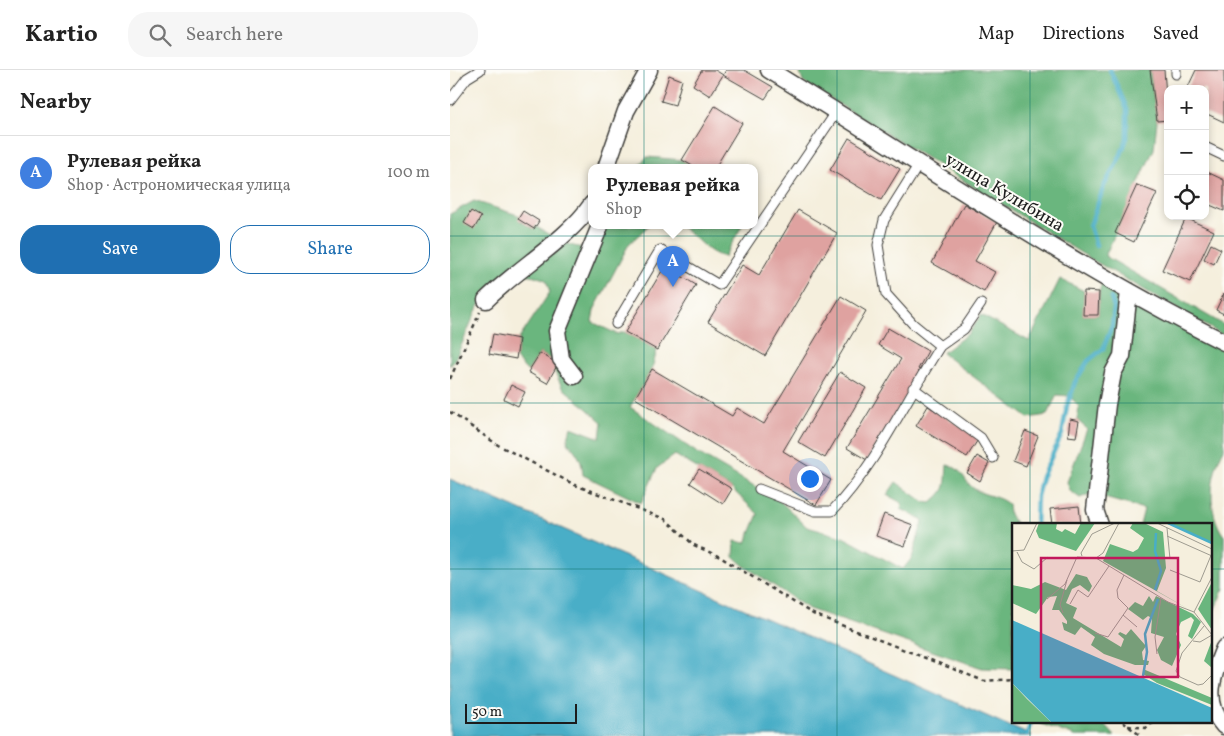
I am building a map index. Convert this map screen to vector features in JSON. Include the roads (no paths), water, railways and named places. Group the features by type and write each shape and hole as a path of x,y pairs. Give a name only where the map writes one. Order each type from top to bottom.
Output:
{"street":[{"path":"607,164 626,112 649,70"},
{"name":"улица Кулибина","path":"769,70 919,164 1168,314 1224,342"},
{"path":"486,300 502,283 514,277 588,209"},
{"path":"574,376 562,359 557,331 599,229"},
{"path":"1099,523 1095,510 1106,404 1113,373 1122,356 1130,291"},
{"path":"1224,648 1212,678 1212,702 1218,719 1224,726"}],"lane":[{"path":"450,100 467,78 480,70"},
{"path":"758,228 837,112"},
{"path":"1209,149 1224,156"},
{"path":"919,164 884,220 878,245 886,294 914,324 940,346"},
{"path":"616,324 660,250 719,285 757,229"},
{"path":"759,488 815,511 832,511 848,495 940,346 964,329 981,304"},
{"path":"913,388 981,438 993,458"}],"water":[{"path":"450,479 1032,736 450,736"}],"waterway":[{"path":"1096,245 1090,226 1104,186 1120,157 1127,138 1127,109 1110,70"},
{"path":"1036,523 1037,496 1042,477 1062,434 1067,406 1075,382 1088,361 1103,349 1112,326 1114,307 1111,298"},
{"path":"1027,734 1030,724"}],"place":[{"name":"Рулевая рейка","path":"673,287"}]}
